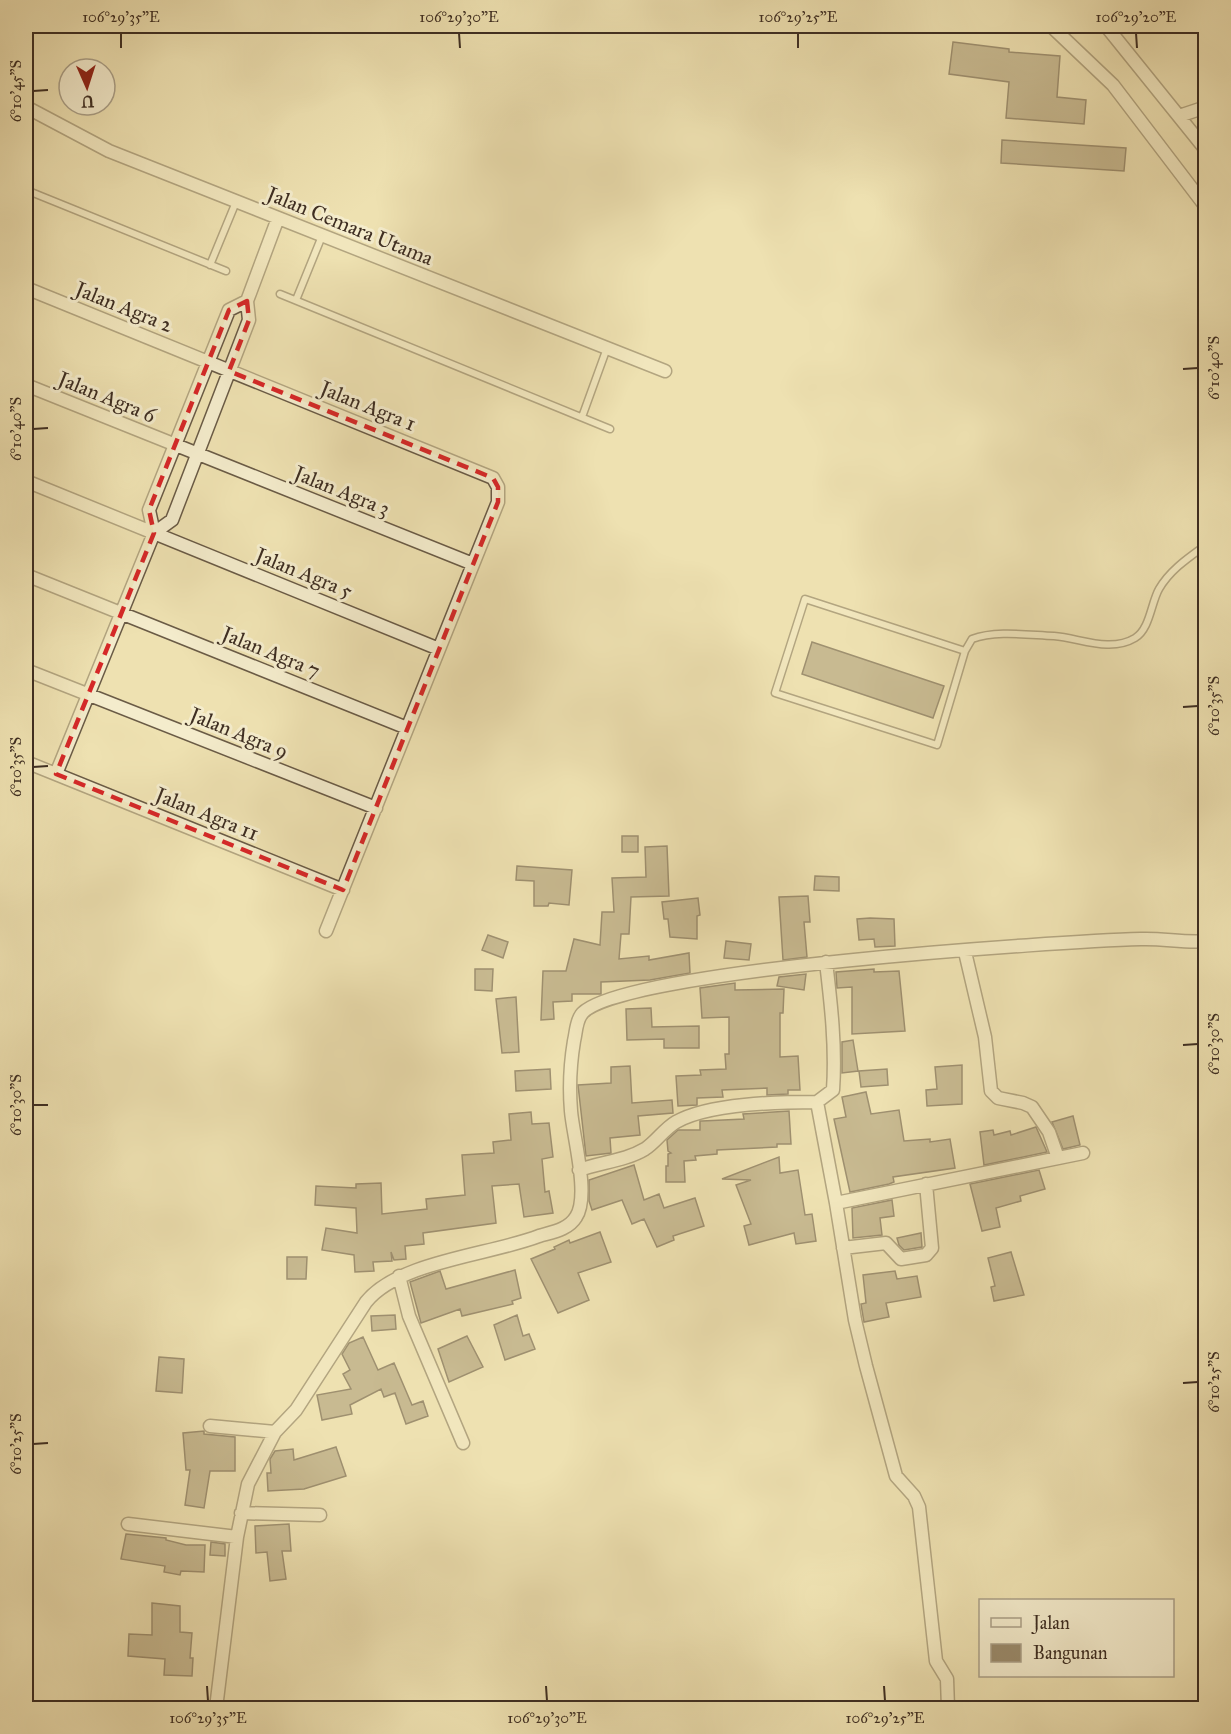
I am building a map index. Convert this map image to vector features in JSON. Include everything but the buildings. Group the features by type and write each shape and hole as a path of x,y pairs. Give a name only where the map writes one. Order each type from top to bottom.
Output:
{"street":[{"path":"1051,26 1113,84 1206,207"},
{"path":"1106,26 1206,150"},
{"name":"Jalan Cemara Utama","path":"26,107 109,152 665,371"},
{"path":"1179,116 1206,107"},
{"path":"56,774 154,533 172,520 249,320 247,301 278,218"},
{"name":"Jalan Agra 2","path":"26,288 229,371"},
{"path":"154,533 149,510 208,362 229,310 247,301"},
{"name":"Jalan Agra 1","path":"229,371 493,478 498,487 498,502 473,564"},
{"name":"Jalan Agra 6","path":"26,385 197,454"},
{"name":"Jalan Agra 3","path":"197,454 473,564"},
{"name":"Jalan Agra 5","path":"26,481 439,649"},
{"path":"327,931 473,564"},
{"name":"Jalan Agra 7","path":"26,575 407,728"},
{"name":"Jalan Agra 9","path":"26,670 376,808"},
{"name":"Jalan Agra 11","path":"26,762 343,890"},
{"path":"216,1708 237,1537 248,1484 274,1432 296,1410 366,1302 372,1294 399,1276 558,1231 577,1217 581,1201 574,1142 570,1065 579,1018 585,1011 623,995 684,981 826,962 1142,939 1206,941"},
{"path":"965,952 985,1037 991,1091 998,1098 1032,1107 1049,1132 1058,1158"},
{"path":"579,1170 630,1157 646,1149 675,1122 700,1114 743,1105 817,1102 833,1090 833,1022 826,962"},
{"path":"817,1102 855,1320 896,1476 914,1496 919,1508 936,1661 947,1679 948,1708"},
{"path":"836,1203 1083,1153"},
{"path":"843,1248 886,1243 901,1259 926,1255 932,1248 926,1184"},
{"path":"399,1276 409,1316 463,1443"},
{"path":"210,1426 274,1432"},
{"path":"241,1513 320,1515"},
{"path":"128,1524 237,1537"}],"lane":[{"path":"26,190 226,271"},
{"path":"210,265 236,202"},
{"path":"296,300 322,236"},
{"path":"280,294 610,429"},
{"path":"582,417 607,348"},
{"path":"965,651 805,599 775,693 937,745 965,651 972,639 989,634 1054,636 1101,644 1133,639 1144,630 1160,588 1176,568 1206,545"}],"highlighted area":[{"path":"247,301 249,320 229,371 493,478 498,487 498,502 343,890 56,774 154,533 149,510 229,310"}]}
